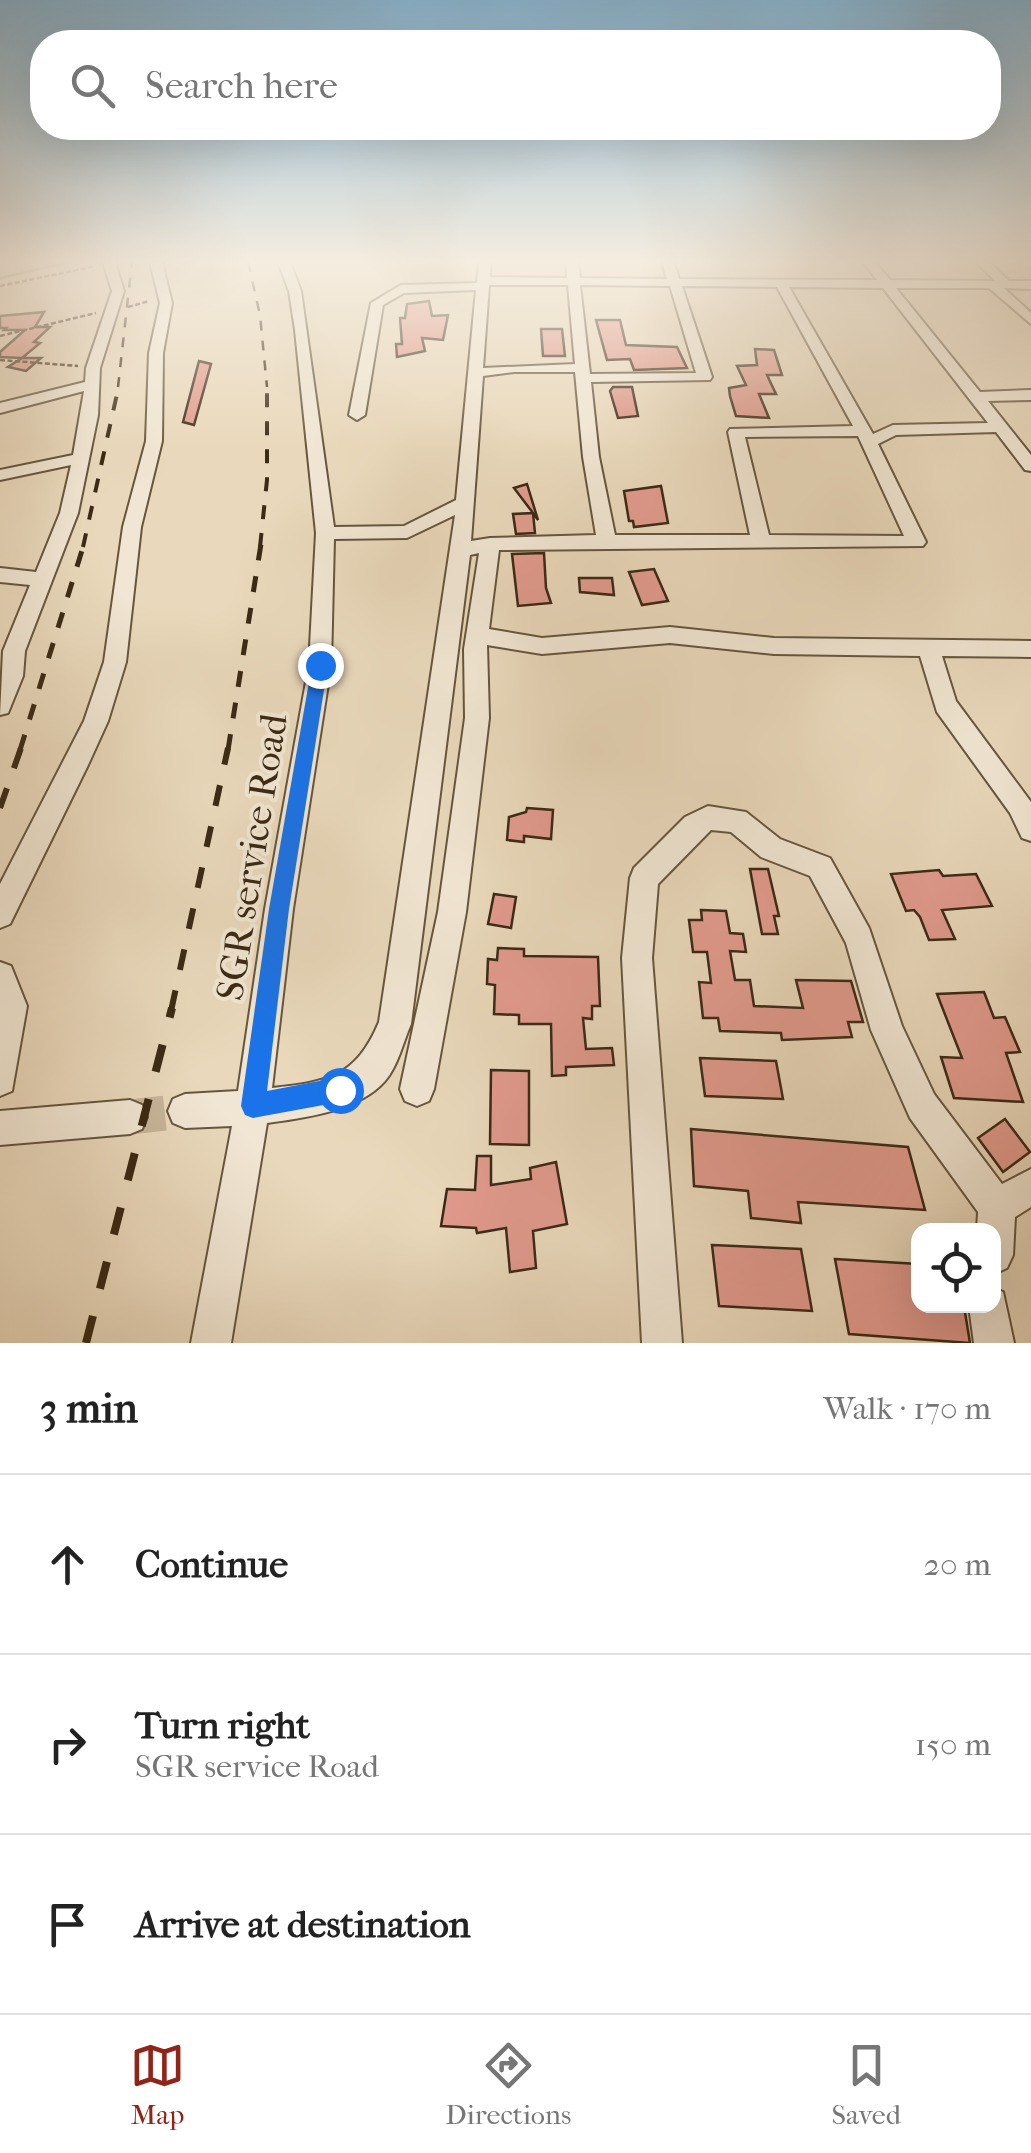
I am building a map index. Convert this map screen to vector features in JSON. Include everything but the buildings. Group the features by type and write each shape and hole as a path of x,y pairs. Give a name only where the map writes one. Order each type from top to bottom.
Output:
{"street":[{"path":"0,706 12,676 14,651 69,512 82,458 93,376 108,325"},
{"path":"0,914 96,721 114,662 132,527 154,441 160,325"},
{"name":"SGR service Road","path":"211,1343 253,1106 279,909 320,665 324,534 301,325"},
{"path":"358,415 373,325"},
{"path":"186,1112 253,1106 340,1090 371,1072 395,1024 461,550 479,325"},
{"path":"578,325 607,543"},
{"path":"475,372 514,368 705,377 688,325"},
{"path":"461,550 490,544 916,542 808,325"},
{"path":"919,325 1031,466"},
{"path":"0,408 93,376"},
{"path":"978,396 1031,396"},
{"path":"761,542 736,432 866,437 893,430 1002,427"},
{"path":"0,474 82,458"},
{"path":"324,534 407,532 464,503"},
{"path":"416,1089 452,912 477,718 477,635 490,544"},
{"path":"0,575 45,580"},
{"path":"477,635 542,646 670,635 774,646 1031,649"},
{"path":"928,649 945,704 1019,805 1031,829"},
{"path":"662,1343 638,958 644,878 694,826 708,818 737,821 770,848 820,867 859,938 887,1030 922,1106 997,1207 996,1223"},
{"path":"0,977 11,1006 0,1079"},
{"path":"0,1128 130,1117"},
{"path":"997,1207 1031,1187"},
{"path":"991,1313 994,1343"}],"path":[{"path":"0,336 49,325"},
{"path":"0,360 93,376"}],"tunnel":[{"path":"130,1117 185,1111"}],"railway":[{"path":"118,387 125,325"},
{"path":"261,325 267,387"},
{"path":"83,547 119,385"},
{"path":"260,547 267,480 267,387"},
{"path":"20,750 84,544"},
{"path":"228,750 261,544"},
{"path":"0,808 21,748"},
{"path":"171,1011 228,748"},
{"path":"86,1343 172,1008"}],"route":[{"path":"320,665 279,909 253,1106 340,1090"}]}
